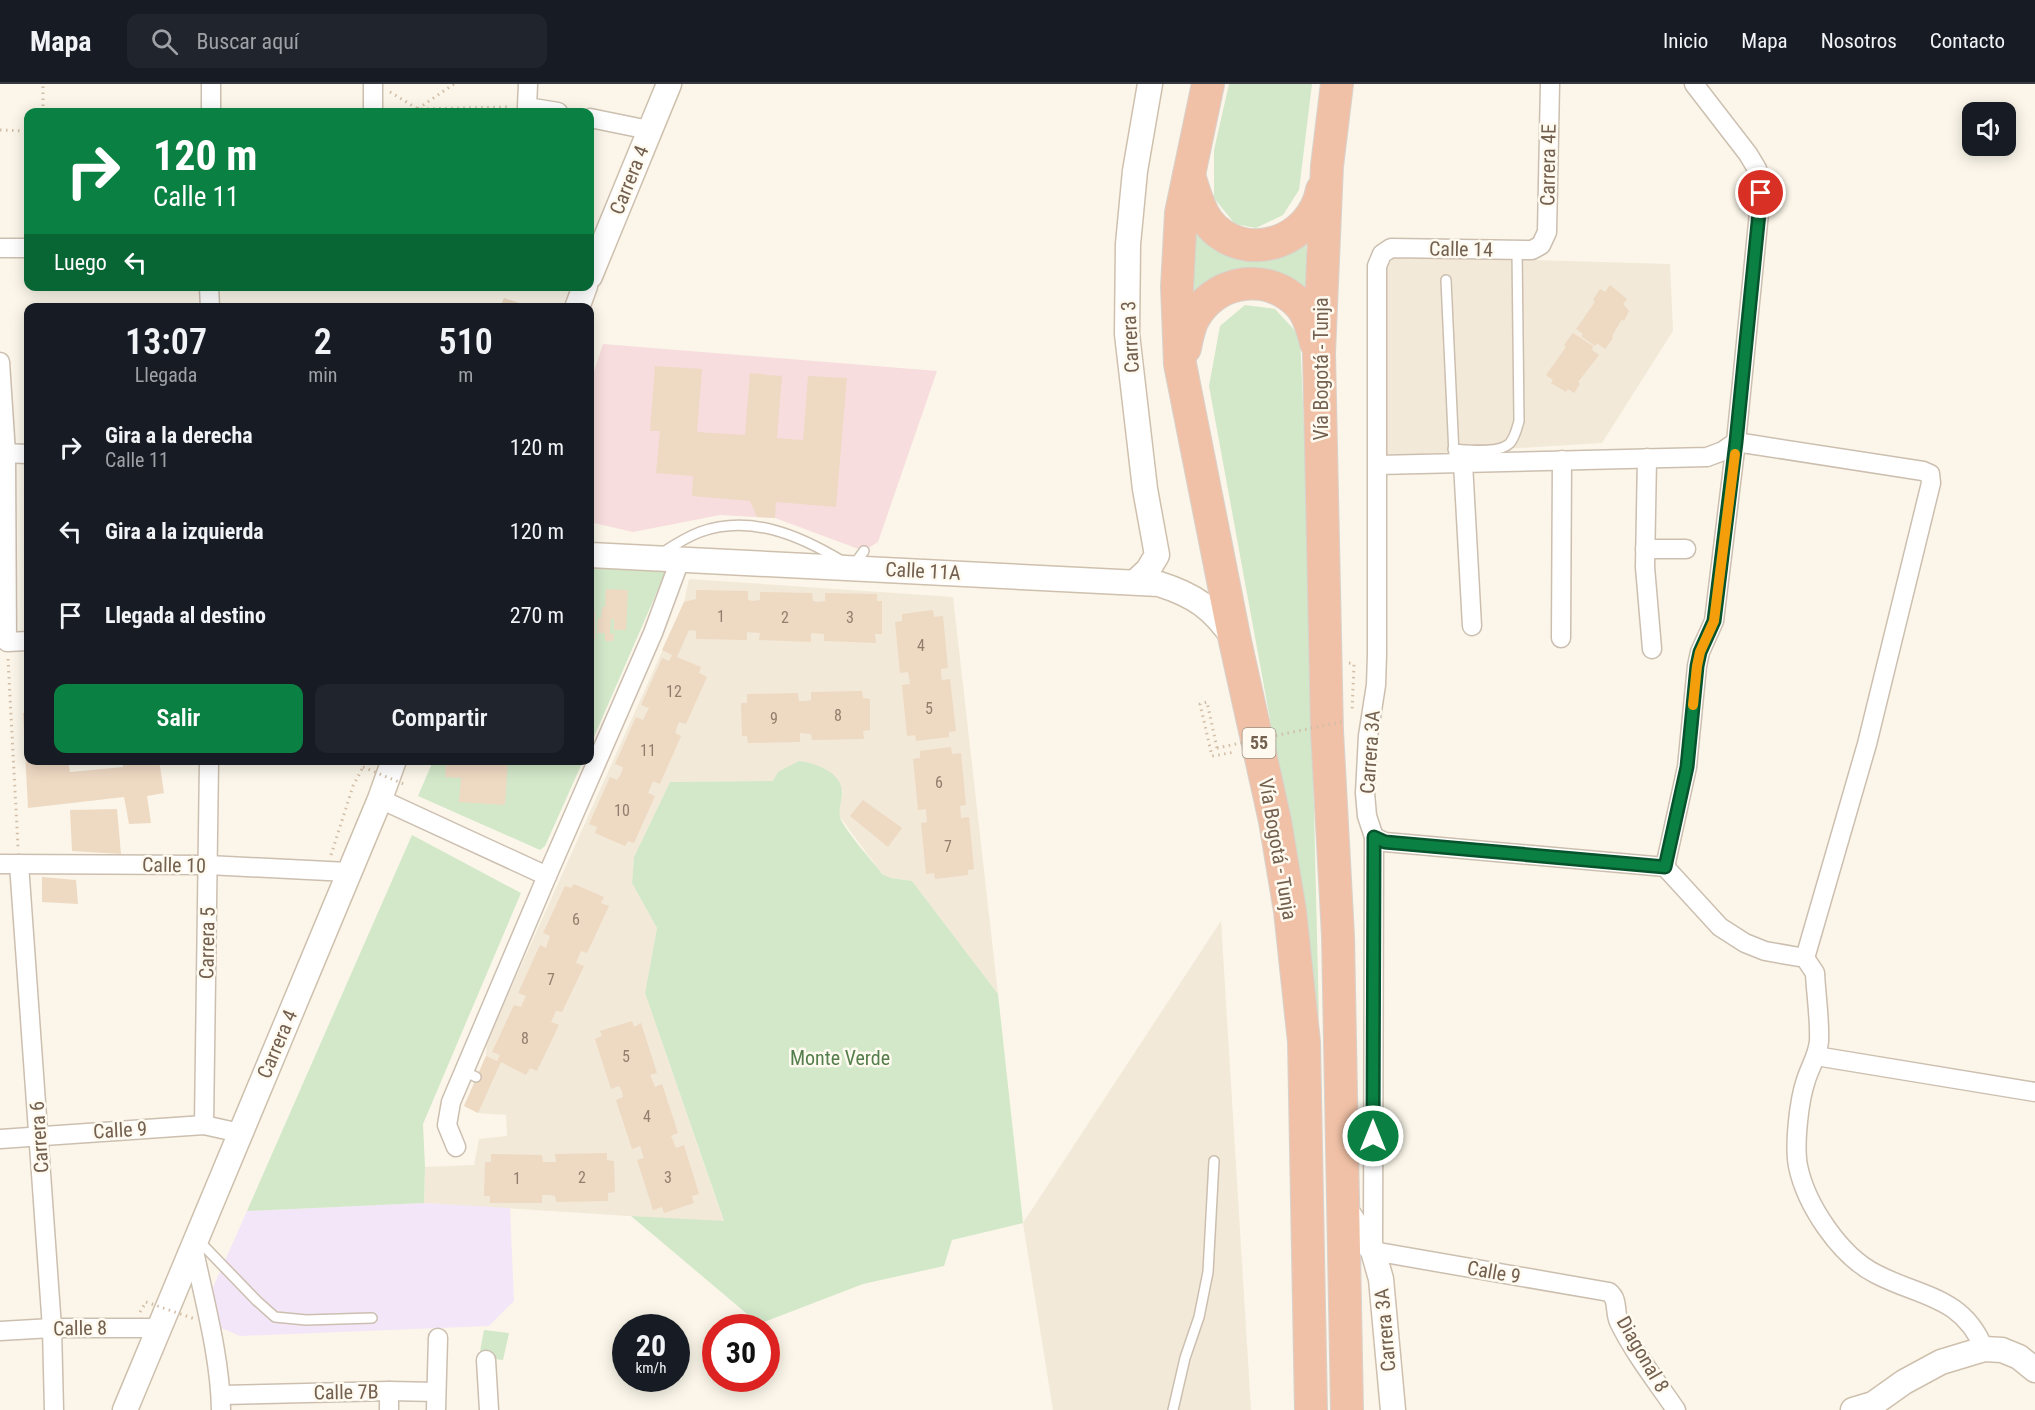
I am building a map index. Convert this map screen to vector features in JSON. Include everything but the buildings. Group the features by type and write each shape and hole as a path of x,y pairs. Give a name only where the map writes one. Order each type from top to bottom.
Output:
{"highway":[{"name":"Vía Bogotá - Tunja","path":"1208,84 1181,213 1177,287 1180,364 1235,641 1275,821 1290,911 1303,1030 1308,1401"},
{"name":"Vía Bogotá - Tunja","path":"1336,84 1327,166 1318,353 1326,731 1338,936 1347,1410"},
{"path":"1189,175 1197,202 1209,222 1226,237 1247,244 1270,244 1291,237 1309,222 1320,202 1327,166"},
{"path":"1180,364 1195,314 1212,296 1234,285 1258,283 1282,290 1301,306 1312,328 1318,353"}],"street":[{"path":"211,84 211,108"},
{"path":"528,84 527,107 533,108"},
{"name":"Carrera 4","path":"594,256 669,84"},
{"name":"Carrera 3","path":"1135,582 1148,570 1157,555 1145,489 1127,334 1128,244 1135,171 1150,84"},
{"name":"Carrera 4E","path":"1541,245 1547,232 1550,84"},
{"path":"1665,867 1687,767 1697,666 1700,652 1714,621 1736,442 1761,193 1757,169 1748,154 1694,84"},
{"path":"374,108 381,87"},
{"path":"594,119 649,130"},
{"name":"Calle 14","path":"1382,254 1391,248 1532,250 1541,245"},
{"path":"0,248 24,248"},
{"name":"Carrera 3A","path":"1382,254 1377,266 1376,685 1368,736 1365,793 1367,816 1374,837 1373,1251 1381,1279 1393,1410"},
{"path":"0,362 7,642 24,641"},
{"path":"1378,465 1457,458 1562,460 1707,457 1723,451 1736,442 1923,471 1929,474 1931,483 1867,744 1805,958"},
{"path":"3,453 24,454"},
{"path":"1457,458 1472,626"},
{"path":"1647,458 1645,567 1652,649"},
{"path":"1562,460 1562,638"},
{"path":"1645,549 1686,549"},
{"name":"Calle 11A","path":"594,555 680,560 858,559 1160,584 1183,592 1204,604 1222,621 1235,641"},
{"path":"456,1147 447,1125 451,1102 470,1074 547,876 653,633 680,560"},
{"name":"Carrera 5","path":"204,1125 209,765"},
{"path":"392,780 547,876"},
{"name":"Carrera 4","path":"125,1410 240,1133 337,871 392,780"},
{"path":"1374,837 1385,842 1665,867 1720,927 1745,943 1765,951 1805,958 1815,973 1819,1041 1801,1100 1797,1152 1798,1167 1809,1200 1843,1250 1861,1266 1877,1275 1939,1300 1960,1312 1978,1333 1984,1349"},
{"name":"Calle 10","path":"0,864 208,865 337,871"},
{"name":"Carrera 6","path":"19,864 52,1328 54,1410"},
{"path":"1816,1056 2035,1092"},
{"name":"Calle 9","path":"0,1139 204,1125 240,1133"},
{"name":"Carrera 3A","path":"1343,1206 1373,1251"},
{"path":"195,1242 221,1402"},
{"name":"Calle 9","path":"1373,1251 1608,1292 1614,1297"},
{"name":"Diagonal 8","path":"1614,1297 1619,1321 1676,1410"},
{"name":"Calle 8","path":"0,1330 159,1328"},
{"path":"436,1401 438,1338"},
{"path":"1853,1410 1873,1404 1904,1382 1941,1362 1984,1349 2002,1350 2019,1358 2035,1370"},
{"path":"486,1360 489,1410"},
{"path":"389,1391 389,1410"},
{"name":"Calle 7B","path":"221,1402 389,1391 436,1401"}],"lane":[{"path":"1446,280 1457,458 1502,450 1510,444 1520,421 1517,250"},
{"path":"654,558 699,532 725,526 755,525 784,532 819,547 858,559"},
{"path":"1173,1410 1185,1358 1199,1317 1208,1272 1214,1161"},
{"path":"195,1242 275,1317 306,1320 372,1318"}],"path":[{"path":"43,84 43,108"},
{"path":"418,108 454,84"},
{"path":"381,87 415,108"},
{"path":"472,108 527,107"},
{"path":"0,130 24,130"},
{"path":"1212,756 1200,704 1207,702 1217,748 1345,721"},
{"path":"337,871 353,786 363,767 392,780"},
{"path":"146,1302 195,1319"}],"shaded area":[{"path":"1396,256 1670,264 1673,331 1602,443 1387,456 1384,268"},
{"path":"603,344 937,371 878,542 864,551 775,518 720,515 633,532 594,523 594,372"},
{"path":"689,579 953,597 998,994 912,881 891,878 882,874 840,817 843,791 773,781 670,782 634,857 632,883 657,928 645,993 724,1222 424,1203 425,1167 474,1165 479,1139 507,1136 506,1115 478,1113 464,1106 486,1056 487,1042 684,602"},
{"path":"1221,921 1251,1410 1053,1410 1023,1223"},
{"path":"423,1203 510,1208 514,1301 489,1326 240,1336 212,1324 206,1303 247,1211"}],"green space":[{"path":"1229,84 1312,84 1299,190 1283,215 1256,228 1235,224 1214,198 1214,150"},
{"path":"1194,233 1235,259 1264,261 1306,242 1310,298 1194,300"},
{"path":"1245,305 1275,309 1300,336 1306,474 1319,1020 1270,719 1209,386 1220,326"},
{"path":"594,567 666,571 594,737"},
{"name":"Monte Verde","path":"799,761 821,767 834,775 841,787 842,822 851,835 882,874 891,878 912,881 998,994 1023,1223 952,1240 944,1266 863,1284 780,1316 780,1314 747,1314 631,1216 724,1221 645,993 657,928 632,883 634,857 670,782 773,781 778,772"},
{"path":"431,765 581,765 545,846 540,850 418,796"},
{"path":"412,835 521,893 423,1124 424,1203 247,1211"},
{"path":"484,1330 509,1333 503,1360 479,1357"}],"slow traffic":[{"path":"1693,705 1700,652 1714,621 1735,454"}],"route":[{"path":"1373,1136 1374,837 1385,842 1665,867 1687,767 1697,666 1700,652 1714,621 1736,442 1761,193"}]}
